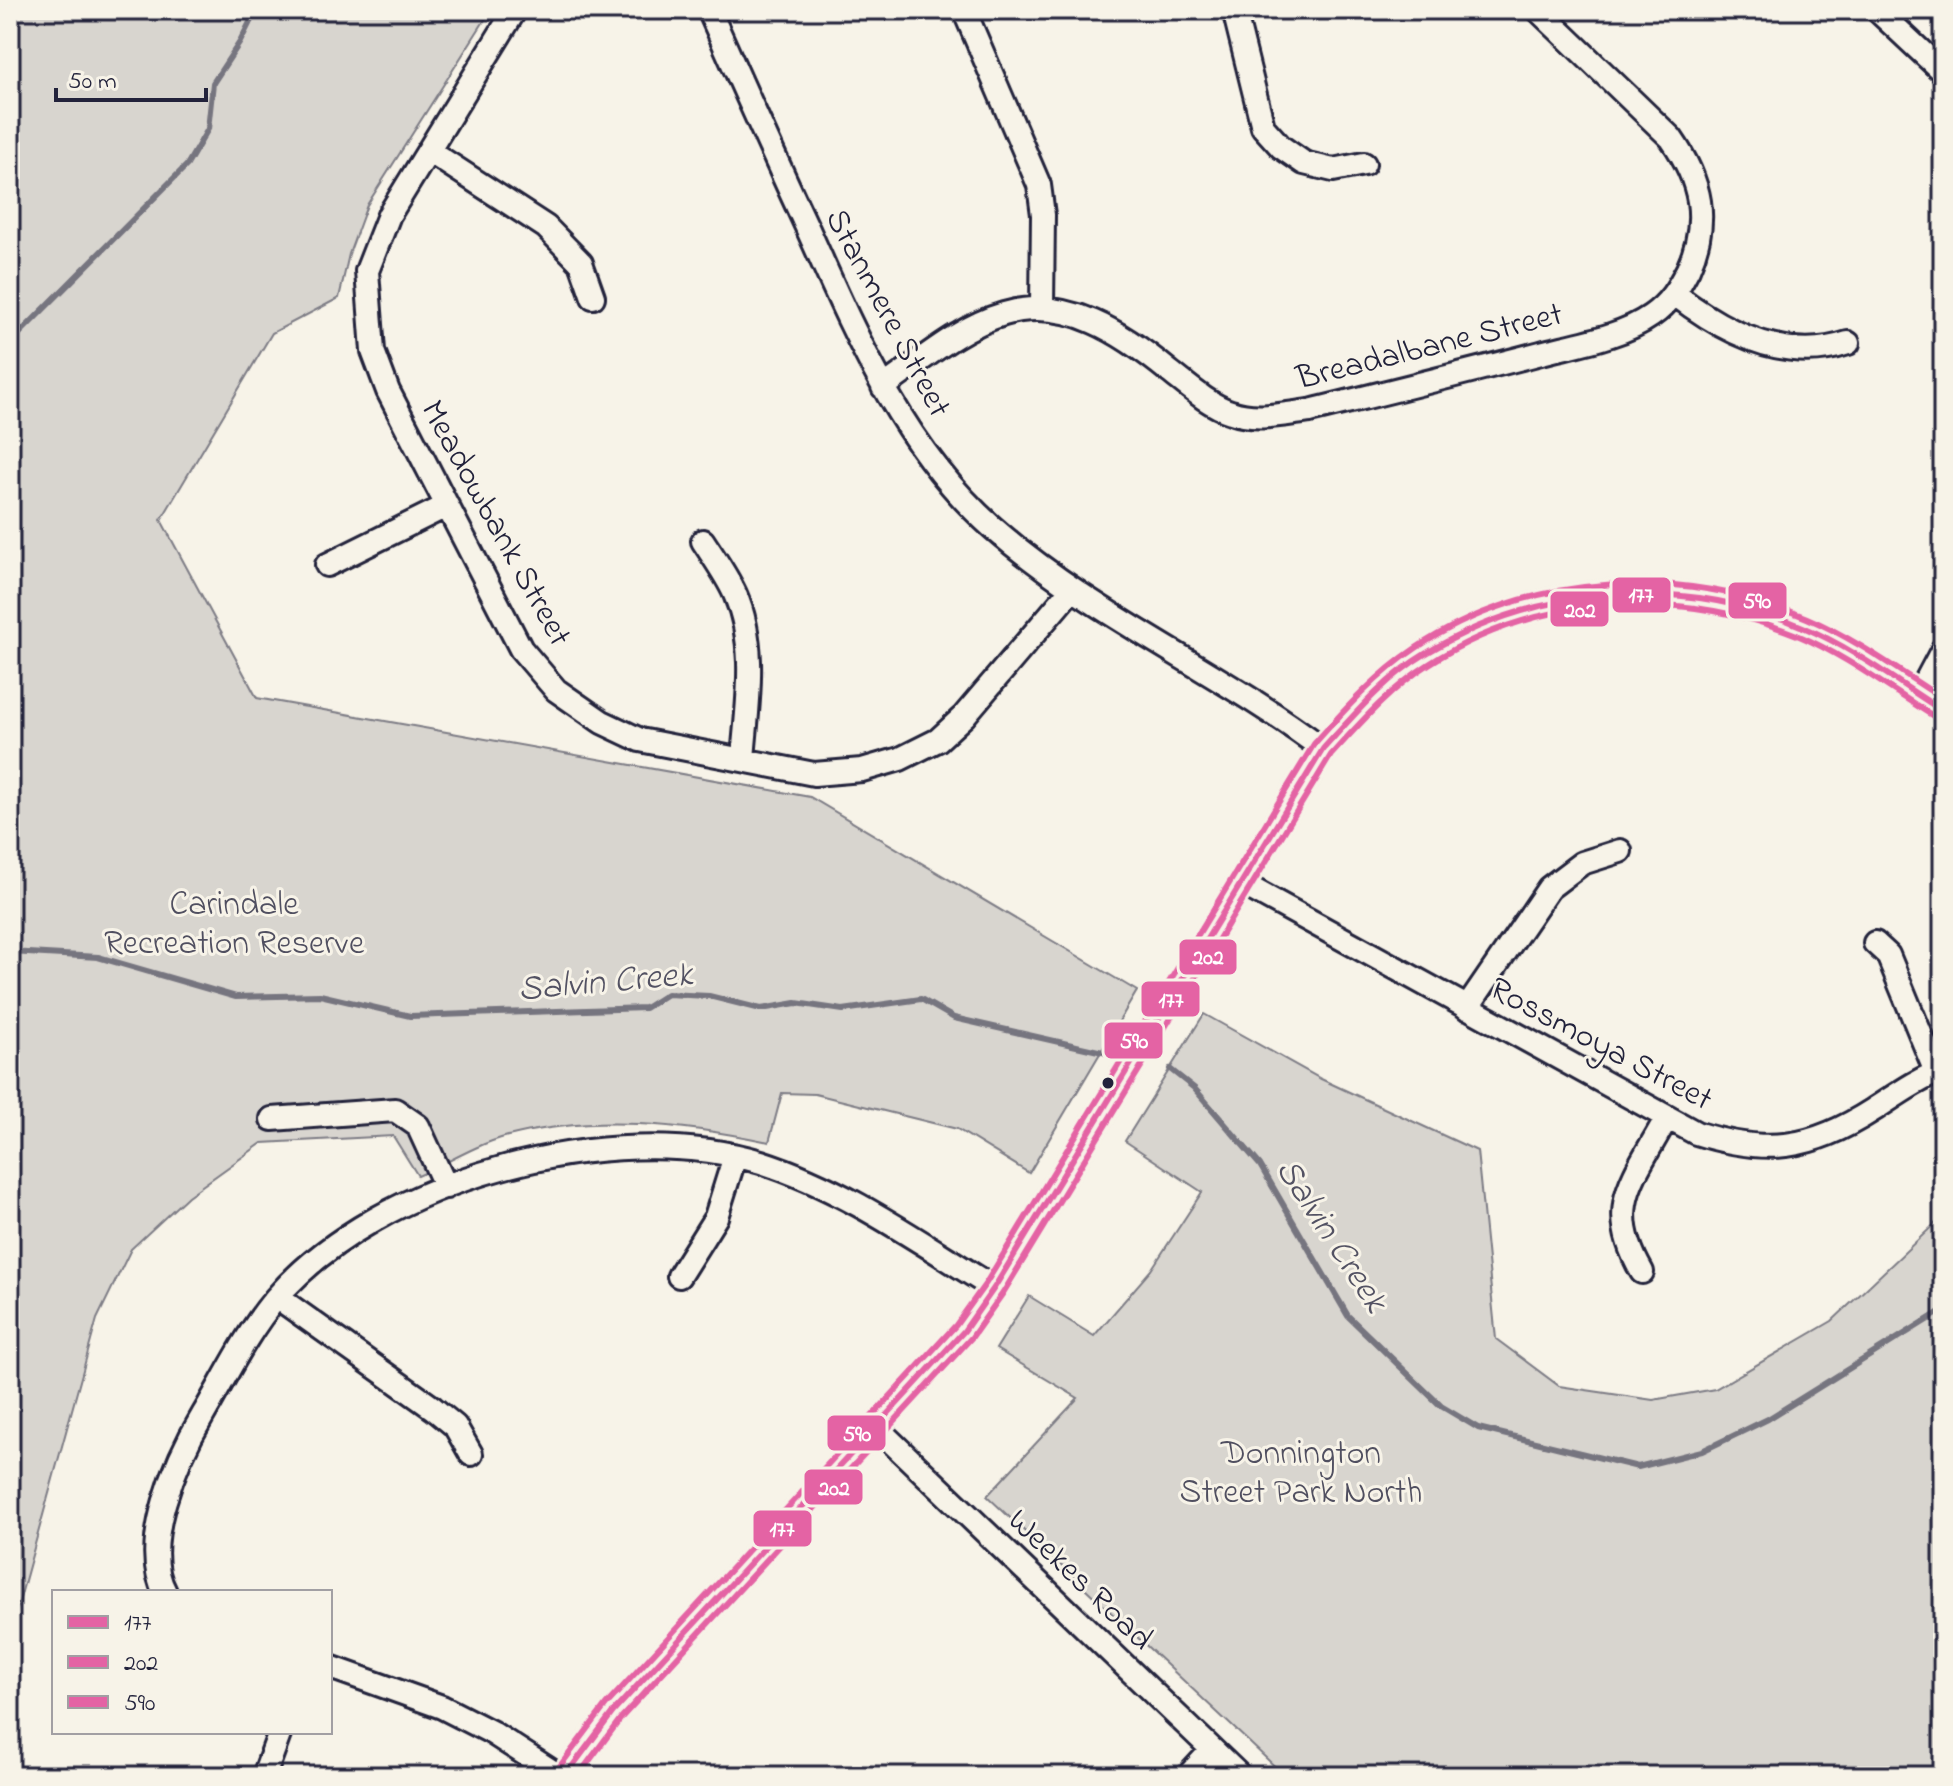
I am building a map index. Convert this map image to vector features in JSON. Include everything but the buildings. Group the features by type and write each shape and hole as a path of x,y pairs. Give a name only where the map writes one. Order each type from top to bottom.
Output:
{"street":[{"name":"Meadowbank Street","path":"515,10 389,215 367,271 373,351 388,391 521,649 556,690 602,722 640,740 814,774 862,770 900,759 938,740 964,716 1072,589"},
{"name":"Stanmere Street","path":"709,10 847,318 902,419 950,482 991,525 1072,589 1290,724 1323,749"},
{"path":"964,10 1039,185 1043,215 1042,308"},
{"path":"1234,10 1263,127 1281,147 1304,163 1333,170 1364,164"},
{"name":"Breadalbane Street","path":"883,387 979,323 1006,313 1042,308 1101,324 1128,340 1197,393 1231,413 1270,417 1310,411 1619,331 1650,317 1676,295 1696,251 1703,220 1699,191 1687,161 1671,138 1538,10"},
{"path":"1877,10 1943,72"},
{"path":"429,151 546,227 581,263 593,297"},
{"path":"1676,295 1747,339 1772,347 1821,352 1848,343"},
{"path":"327,565 446,506"},
{"path":"703,541 735,594 747,637 749,681 743,759"},
{"path":"332,1668 442,1707 491,1732 562,1776 613,1712 964,1331 994,1288 1155,1027 1323,749 1392,680 1438,648 1527,608 1623,593 1686,595 1762,613 1803,627 1943,711"},
{"path":"1918,696 1943,649"},
{"path":"1467,1008 1549,888 1582,863 1620,851"},
{"name":"Rossmoya Street","path":"1241,883 1696,1133 1729,1143 1768,1148 1810,1140 1853,1123 1939,1071"},
{"path":"1875,943 1888,955 1939,1071"},
{"path":"272,1119 395,1110 418,1126 446,1187"},
{"path":"1642,1272 1626,1245 1622,1217 1625,1196 1667,1117"},
{"path":"164,1590 159,1580 155,1545 179,1463 246,1342 277,1297 347,1235 446,1187 486,1173 577,1151 629,1146 735,1156 806,1178 848,1198 994,1288"},
{"path":"679,1276 716,1217 735,1156"},
{"path":"277,1297 433,1408 455,1426 471,1454"},
{"name":"Weekes Road","path":"877,1428 1240,1776"},
{"path":"264,1776 279,1734"},
{"path":"1188,1776 1212,1750"}],"green space":[{"name":"Carindale Recreation Reserve","path":"10,10 491,10 367,205 349,254 339,298 272,333 161,520 257,698 810,797 1137,991 1029,1173 957,1129 815,1094 782,1093 769,1142 671,1126 573,1125 496,1139 418,1176 393,1136 262,1143 188,1196 131,1249 97,1319 10,1635"},
{"name":"Donnington Street Park North","path":"1204,1014 1321,1079 1477,1151 1496,1339 1559,1386 1653,1400 1715,1389 1832,1321 1943,1216 1943,1776 1285,1776 987,1496 1078,1398 996,1349 1029,1296 1094,1336 1151,1270 1202,1192 1125,1141"}],"waterway":[{"path":"10,343 187,165 208,129 213,83 240,42 256,10"},
{"name":"Salvin Creek","path":"10,952 98,957 236,997 320,995 410,1016 645,1008 667,994 709,996 761,1009 796,1003 843,1010 921,999 954,1018 1129,1058"},
{"name":"Salvin Creek","path":"1170,1069 1194,1088 1260,1165 1348,1316 1441,1406 1478,1428 1638,1467 1702,1451 1768,1419 1943,1310"}],"transit line":[{"name":"590","path":"557,1770 606,1705 956,1325 986,1283 1314,744 1362,693 1402,658 1460,623 1507,604 1557,591 1608,585 1659,584 1710,590 1760,601 1807,618 1860,645 1943,699"},
{"name":"177","path":"565,1776 613,1712 964,1331 994,1288 1323,749 1397,674 1425,654 1469,631 1515,613 1562,601 1611,595 1660,594 1756,610 1803,627 1857,655 1943,711"},
{"name":"202","path":"578,1776 621,1718 972,1337 1003,1293 1331,755 1402,684 1429,664 1471,641 1516,623 1562,611 1609,605 1657,605 1705,609 1797,635 1851,663 1938,719"}]}
